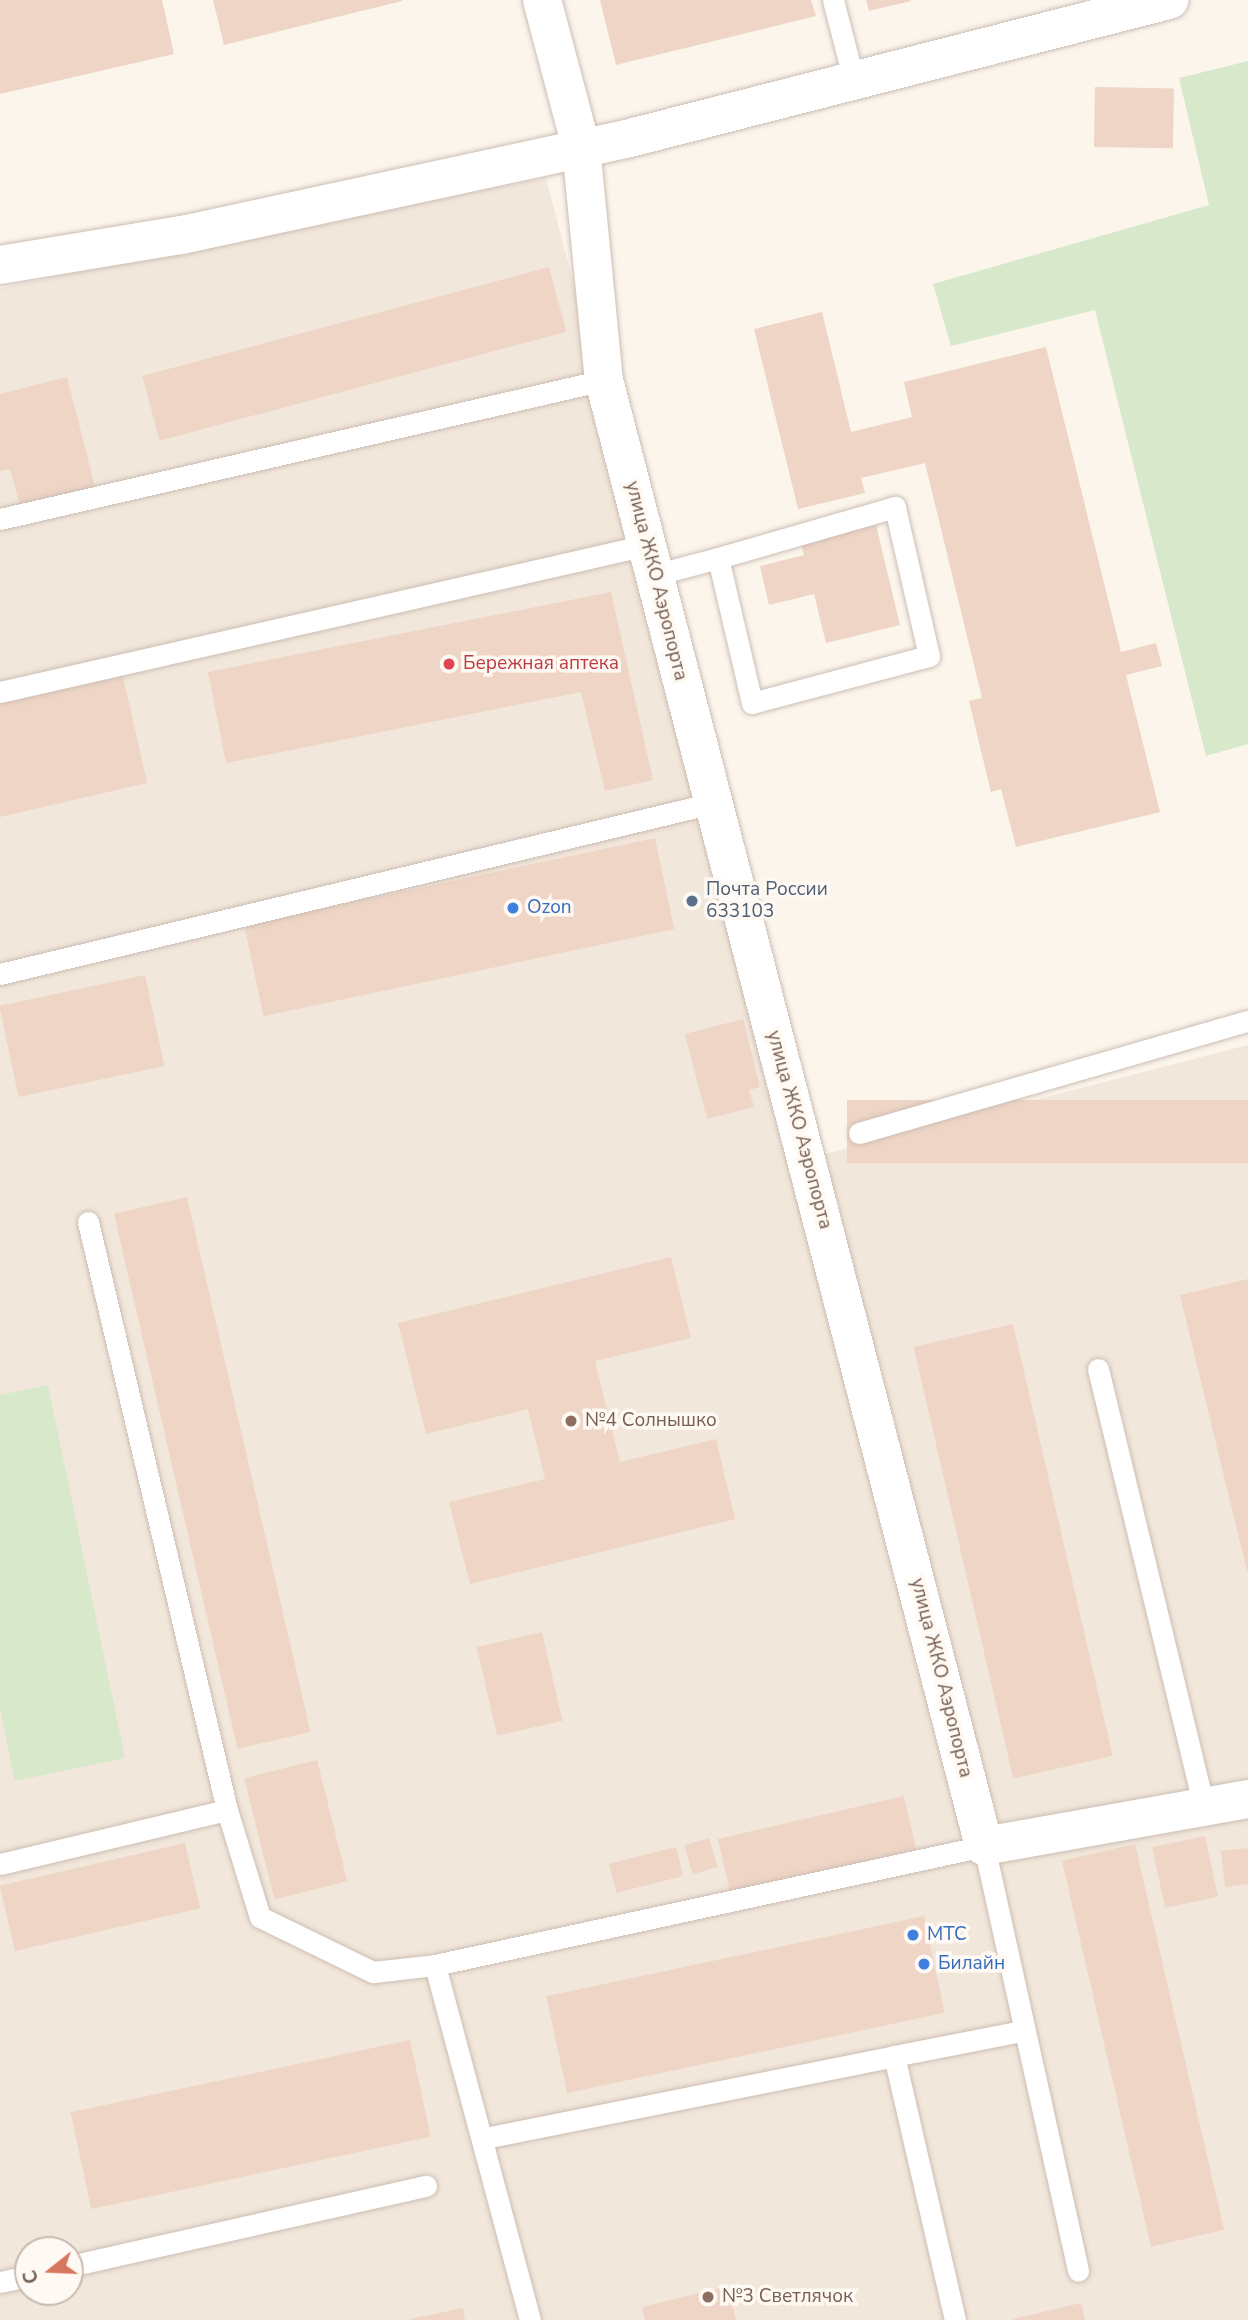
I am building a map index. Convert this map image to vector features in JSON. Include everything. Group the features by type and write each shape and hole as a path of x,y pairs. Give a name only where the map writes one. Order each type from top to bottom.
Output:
{"street":[{"name":"улица ЖКО Аэропорта","path":"542,0 581,147 604,380 984,1846"},
{"path":"0,265 183,235 581,147 854,81 1169,0"},
{"path":"984,1846 1248,1798"}],"lane":[{"path":"833,0 854,81"},
{"path":"0,519 604,380"},
{"path":"0,692 650,560 718,558 895,507 929,656 752,703 718,558"},
{"path":"0,974 713,803"},
{"path":"859,1133 1248,1021"},
{"path":"88,1222 227,1810 260,1917 373,1972 435,1965 984,1846 1021,2031 1078,2271"},
{"path":"1098,1369 1204,1807"},
{"path":"0,1864 227,1810"},
{"path":"435,1965 485,2138 530,2320"},
{"path":"485,2138 1021,2031"},
{"path":"894,2056 955,2320"},
{"path":"84,2263 426,2186"}],"shaded area":[{"path":"546,178 802,1160 1248,1045 1248,2320 0,2320 0,288"}],"green space":[{"path":"1248,61 1248,744 1206,756 1095,310 951,346 933,284 1209,205 1179,78"},
{"path":"48,1385 125,1758 15,1781 0,1709 0,1395"}],"building":[{"path":"0,0 162,0 174,54 0,94"},
{"path":"213,0 402,0 402,1 224,45"},
{"path":"600,0 811,0 816,16 616,65"},
{"path":"866,0 911,0 911,1 869,11"},
{"path":"1095,87 1174,88 1173,148 1094,147"},
{"path":"549,267 566,332 160,441 142,376"},
{"path":"822,312 851,432 912,417 904,382 1046,347 1121,652 1156,643 1162,666 1126,675 1160,812 1016,847 1001,789 991,792 969,701 982,698 925,463 861,478 865,493 798,509 754,329"},
{"path":"67,377 95,487 20,506 10,469 0,471 0,394"},
{"path":"876,525 900,625 826,643 814,594 769,605 760,566 804,555 801,544"},
{"path":"611,592 653,780 605,791 581,692 226,763 208,672"},
{"path":"123,676 147,783 0,817 0,704"},
{"path":"655,838 674,929 264,1016 244,925"},
{"path":"145,975 164,1066 19,1097 0,1006"},
{"path":"743,1019 760,1087 749,1090 754,1107 707,1119 685,1034"},
{"path":"847,1100 1248,1100 1248,1163 847,1163"},
{"path":"187,1197 310,1732 237,1749 114,1214"},
{"name":"№4 Солнышко","path":"671,1257 691,1338 595,1361 620,1462 716,1439 735,1519 470,1584 449,1502 545,1479 528,1409 426,1434 398,1323"},
{"path":"1248,1279 1248,1571 1247,1571 1180,1295"},
{"path":"1013,1324 1113,1756 1013,1779 914,1347"},
{"path":"542,1632 562,1721 497,1736 477,1647"},
{"path":"317,1760 347,1881 274,1899 244,1778"},
{"path":"904,1796 916,1850 730,1893 718,1839"},
{"path":"1205,1836 1218,1897 1165,1908 1152,1847"},
{"path":"709,1838 718,1867 693,1874 684,1846"},
{"path":"185,1843 200,1908 15,1951 0,1886"},
{"path":"1135,1844 1224,2230 1151,2247 1062,1861"},
{"path":"676,1847 683,1876 616,1893 609,1864"},
{"path":"1248,1848 1248,1884 1225,1887 1221,1851"},
{"path":"924,1916 945,2013 567,2093 546,1996"},
{"path":"410,2040 431,2137 91,2209 71,2112"},
{"name":"№3 Светлячок","path":"728,2286 736,2320 645,2320 642,2307"},
{"path":"1081,2303 1085,2320 1013,2320 1013,2319"},
{"path":"463,2308 465,2320 410,2320 410,2319"}],"place":[{"name":"Бережная аптека","path":"449,664"},
{"name":"Почта России 633103","path":"692,901"},
{"name":"Ozon","path":"513,908"},
{"name":"№4 Солнышко","path":"571,1421"},
{"name":"МТС","path":"913,1935"},
{"name":"Билайн","path":"924,1964"},
{"name":"№3 Светлячок","path":"708,2297"}]}
